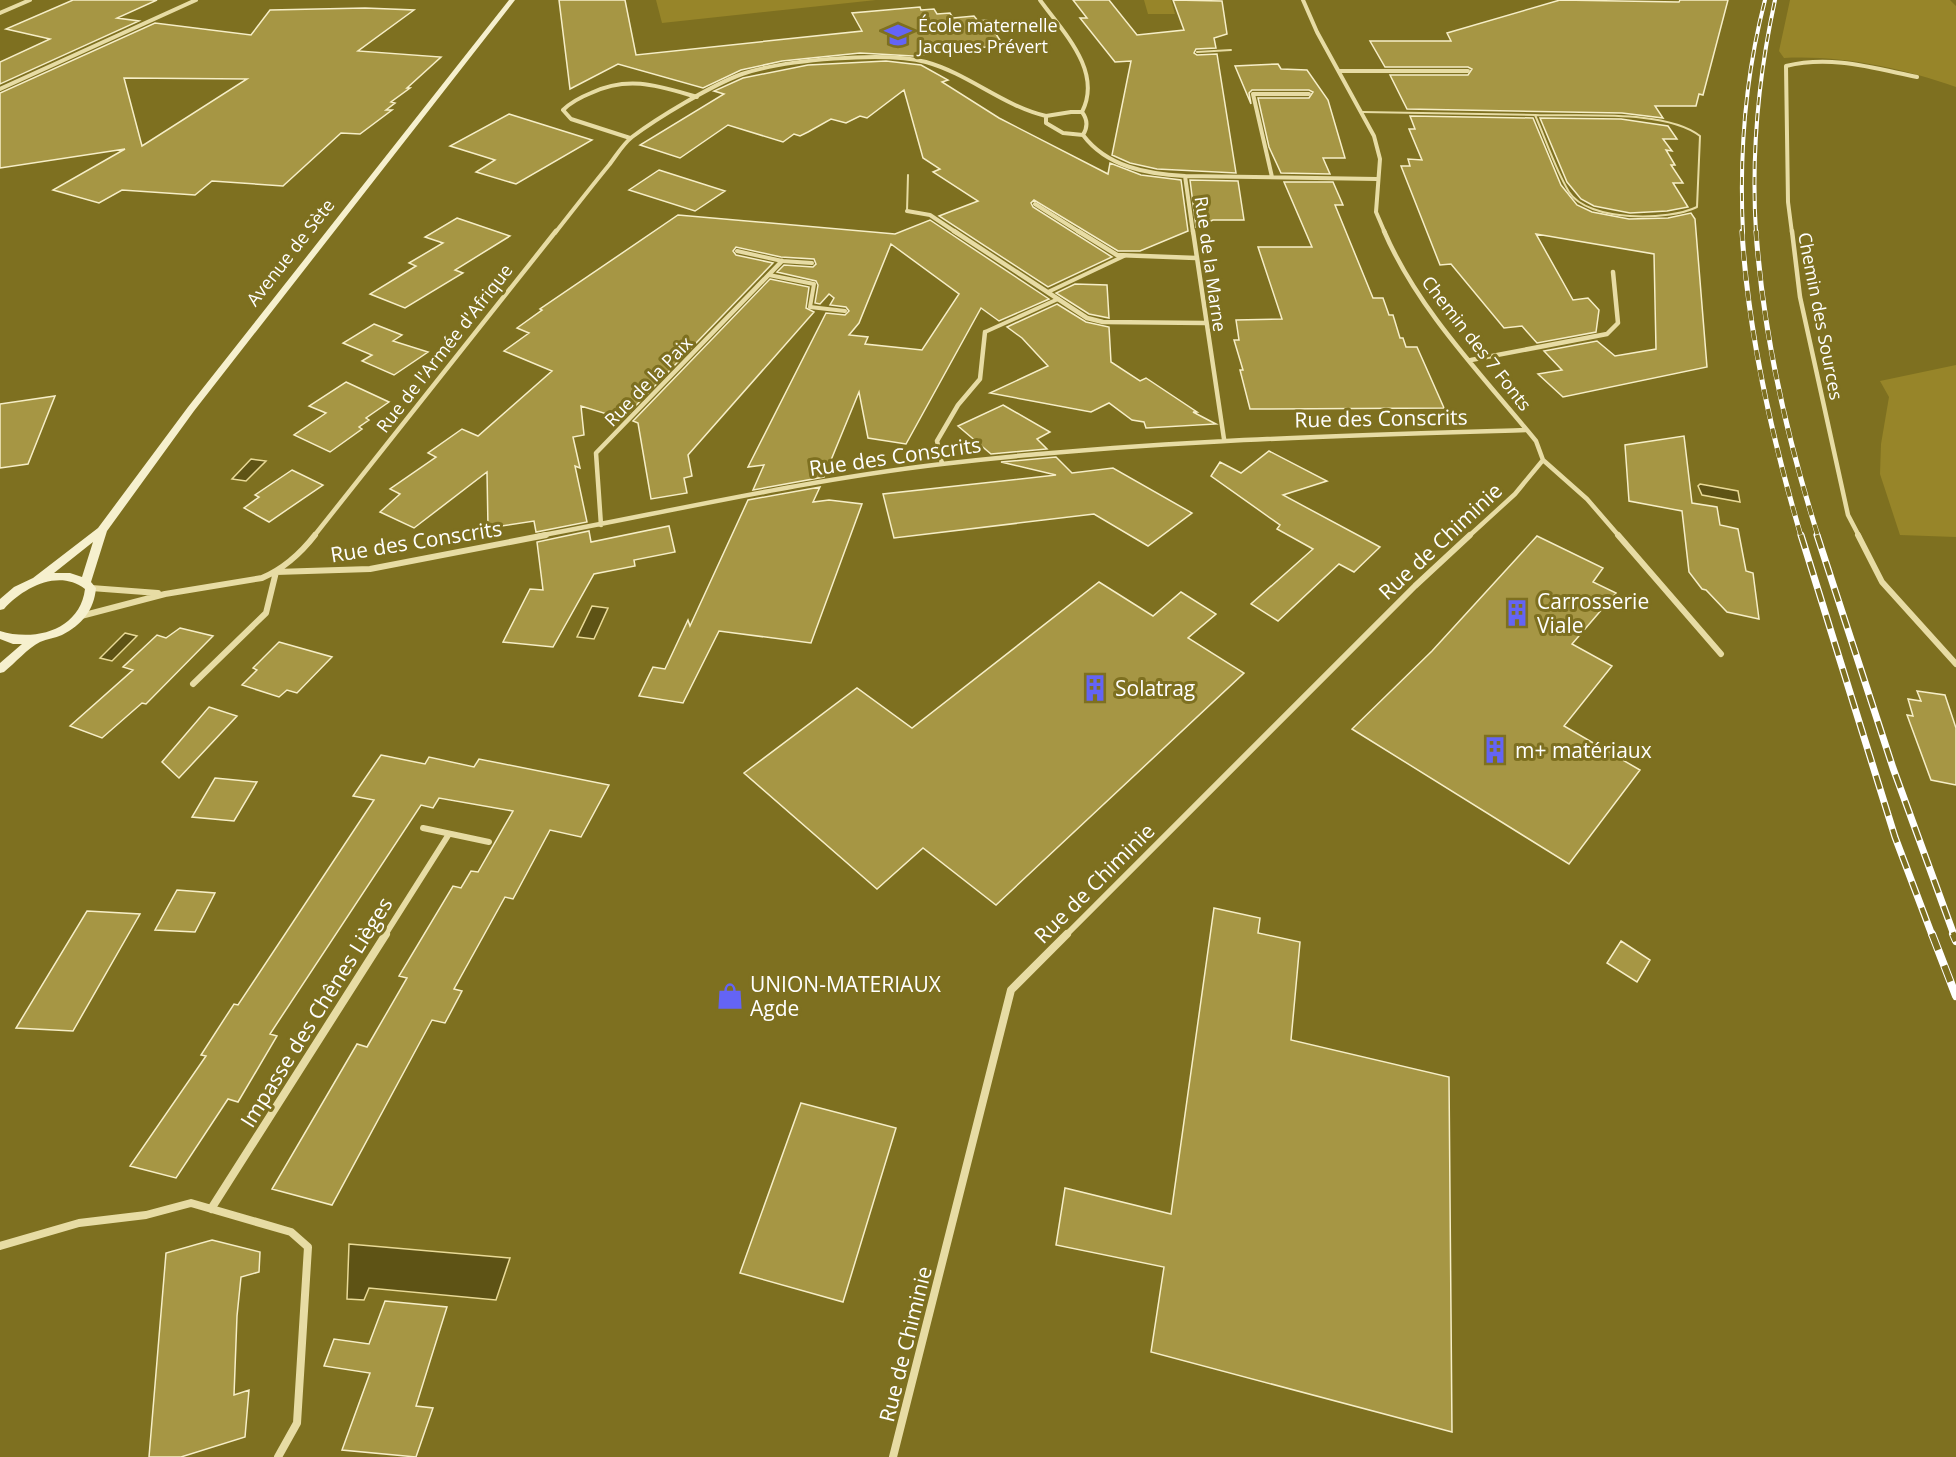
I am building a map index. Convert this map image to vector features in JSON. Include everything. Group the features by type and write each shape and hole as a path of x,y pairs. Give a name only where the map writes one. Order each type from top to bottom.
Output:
{"main road":[{"name":"Avenue de Sète","path":"34,583 102,530 191,409 512,0"},
{"name":"Avenue de Sète","path":"80,616 88,606 88,585 102,530"},
{"path":"0,606 17,591 34,583 64,576 88,585"},
{"path":"0,635 12,640 37,638 53,633 80,616"},
{"path":"0,669 37,638"}],"street":[{"path":"0,13 30,0"},
{"path":"0,89 196,0"},
{"path":"1040,0 1076,51 1088,74 1090,97 1082,112"},
{"name":"Chemin des 7 Fonts","path":"1303,0 1374,136 1380,159 1376,212 1384,237 1423,301 1536,441 1543,460 1587,499 1721,654"},
{"path":"697,97 634,80 620,80 606,84 562,110 571,119 630,138 730,79 758,70 848,58 885,57 919,61 948,70 1028,112 1046,117 1082,112"},
{"name":"Chemin des Sources","path":"1917,77 1839,62 1804,60 1786,66 1788,202 1800,297 1848,515 1882,582 1956,664"},
{"path":"1339,71 1468,71"},
{"path":"1272,177 1253,94 1309,94"},
{"path":"1082,112 1088,125 1083,135"},
{"path":"1046,117 1046,123 1053,129 1063,133 1083,135 1094,148 1127,167 1153,174 1185,176"},
{"name":"Rue de l'Armée d'Afrique","path":"80,616 165,594 234,584 276,572 304,549 630,138"},
{"name":"Rue de la Marne","path":"1224,438 1185,176 1377,179"},
{"path":"1035,204 1124,256 1196,258"},
{"path":"907,211 930,215 1088,318 1103,322 1206,323"},
{"name":"Rue de la Paix","path":"601,525 596,453 782,261"},
{"path":"1471,360 1607,334 1618,323 1613,272"},
{"path":"942,464 938,441 958,405 980,380 985,332"},
{"name":"Rue des Conscrits","path":"276,572 370,569 816,483 942,464 1224,438 1526,430"},
{"name":"Rue de Chiminie","path":"893,1457 1011,990 1415,586 1515,494 1543,460"},
{"path":"193,684 266,613 276,572"},
{"name":"Rue de l'Armée d'Afrique","path":"88,585 165,594"},
{"path":"423,828 489,842"},
{"name":"Impasse des Chênes Lièges","path":"211,1209 449,834"},
{"path":"0,1245 79,1223 146,1215 191,1203 291,1232 308,1247 297,1423 278,1457"}],"lane":[{"path":"1197,52 1231,50"},
{"path":"1362,112 1535,115 1663,119 1687,126 1700,136 1697,207 1689,212 1667,216 1604,212 1581,203 1570,194 1535,115"},
{"path":"907,211 908,175"},
{"path":"737,251 782,261 812,262"},
{"path":"1048,292 1124,256"},
{"path":"769,275 814,284 810,307 845,311"},
{"path":"985,332 1058,299"}],"shaded area":[{"path":"656,0 876,0 662,23"},
{"path":"1144,0 1171,0 1175,14 1148,14"},
{"path":"1790,0 1950,0 1956,6 1956,87 1871,64 1828,59 1784,58 1779,51"},
{"path":"1956,365 1956,537 1900,535 1880,474 1881,444 1889,397 1880,381"},
{"path":"251,459 266,461 246,481 232,479"},
{"path":"1700,484 1738,491 1740,502 1702,495 1698,486"},
{"path":"592,606 608,608 594,639 577,637"},
{"path":"125,633 137,636 112,661 100,658"},
{"path":"349,1244 510,1258 496,1300 369,1288 364,1300 347,1299"}],"building":[{"path":"73,0 157,0 117,18 139,21 0,84 0,62 50,39 6,29"},
{"path":"559,0 625,0 636,55 862,31 852,13 920,7 921,10 934,9 937,14 950,13 953,18 974,16 978,21 987,20 1003,45 913,56 860,53 782,61 741,70 703,88 618,64 570,89"},
{"path":"1073,0 1109,0 1137,35 1184,30 1173,0 1222,1 1227,34 1214,38 1216,48 1196,49 1194,53 1197,55 1217,54 1236,173 1157,169 1130,163 1112,155 1131,61 1115,62 1080,18 1087,18"},
{"path":"1560,0 1679,2 1680,0 1728,0 1703,95 1699,94 1696,106 1655,106 1663,118 1622,113 1407,109 1390,75 1468,75 1472,69 1468,67 1385,67 1370,41 1451,41 1447,33"},
{"path":"365,8 414,10 358,51 441,57 407,88 410,88 391,102 395,103 386,110 392,110 360,134 341,133 283,186 212,181 195,195 122,190 99,203 53,190 125,149 0,168 0,93 155,23 251,35 270,10","holes":["124,78 247,79 142,146"]},
{"path":"886,61 921,65 948,80 942,82 999,118 1108,174 1110,163 1141,175 1181,180 1188,231 1140,251 1118,251 1034,200 1031,203 1033,207 1112,257 1048,287 939,216 978,201 933,172 940,169 923,158 904,90 867,118 860,116 846,123 831,119 800,136 794,134 783,142 728,125 680,158 640,145 724,94 714,91 743,78 808,65"},
{"path":"1278,64 1281,69 1307,70 1328,100 1345,158 1323,158 1330,174 1281,173 1269,147 1258,98 1309,98 1313,92 1309,90 1252,90 1249,93 1251,104 1235,66"},
{"path":"509,114 592,140 516,184 476,172 495,160 450,146"},
{"path":"1410,116 1533,118 1561,185 1577,205 1592,212 1629,219 1668,218 1691,213 1695,219 1707,367 1563,397 1538,374 1562,370 1544,351 1597,341 1615,356 1656,349 1654,254 1536,234 1573,300 1588,298 1599,310 1596,332 1537,343 1522,326 1504,328 1451,264 1440,265 1401,166 1410,166 1408,159 1422,160 1409,129 1415,129"},
{"path":"1540,118 1621,119 1668,126 1677,139 1663,139 1672,151 1666,150 1675,165 1671,165 1683,183 1673,183 1688,207 1667,211 1630,213 1594,206 1581,199 1567,182"},
{"path":"659,170 725,191 695,211 629,190"},
{"path":"1190,180 1238,181 1244,220 1213,220 1196,227"},
{"path":"1284,182 1333,182 1343,205 1335,205 1373,298 1383,298 1389,315 1393,315 1400,338 1403,338 1406,347 1417,347 1444,408 1250,409 1240,370 1243,370 1234,340 1239,340 1236,320 1282,319 1258,247 1312,247"},
{"path":"678,215 895,234 930,220 1049,299 999,321 981,308 906,444 868,438 859,392 824,477 753,490 764,465 748,467 826,313 845,315 849,311 846,307 830,305 834,298 829,294 820,304 815,303 818,285 816,281 777,272 784,265 813,267 816,264 814,259 781,257 736,247 733,251 736,255 773,263 623,419 581,406 584,435 573,437 580,468 575,466 587,522 536,532 534,521 488,528 487,472 414,528 380,512 400,494 390,489 436,457 428,453 462,429 478,436 552,371 504,351 529,333 517,328 542,310 540,309","holes":["891,244 959,294 922,350 865,344 868,337 849,335 859,323"]},
{"path":"457,218 510,236 455,270 463,273 405,308 370,294 416,266 409,263 443,243 425,237"},
{"path":"770,279 809,287 806,308 814,312 688,455 692,476 684,478 687,493 651,499 638,423 633,421"},
{"path":"1075,284 1107,285 1109,318 1089,314 1056,293"},
{"path":"1057,304 1086,322 1109,327 1111,362 1140,381 1146,378 1197,412 1193,412 1216,424 1146,428 1144,422 1132,420 1109,403 1091,412 990,393 1048,366 1022,338 1007,327"},
{"path":"374,324 402,335 393,341 428,352 394,375 362,361 372,355 343,343"},
{"path":"346,382 389,402 366,418 369,420 359,427 362,429 330,452 294,435 326,413 309,406"},
{"path":"55,396 28,464 0,468 0,404"},
{"path":"1003,405 1050,432 1037,439 1047,449 991,454 958,426"},
{"path":"1684,436 1692,503 1717,507 1720,525 1738,529 1746,571 1753,573 1759,619 1727,612 1706,590 1702,589 1689,572 1682,511 1629,501 1625,445"},
{"path":"1269,451 1327,481 1283,495 1380,547 1354,572 1339,564 1278,621 1251,604 1313,549 1277,529 1280,525 1211,476 1220,462 1241,473"},
{"path":"1056,457 1072,473 1113,468 1192,513 1148,546 1094,514 894,538 883,494 1056,475 1001,462"},
{"path":"292,470 323,485 269,522 244,508 259,497 255,495"},
{"path":"820,487 813,502 829,500 862,504 811,643 719,631 683,703 639,696 653,667 665,669 688,620 690,626 748,500"},
{"path":"669,526 675,552 634,560 635,566 594,574 553,647 503,642 530,589 543,590 537,542 589,531 591,542"},
{"path":"1537,536 1603,568 1593,582 1616,593 1572,644 1612,666 1564,726 1640,770 1569,864 1352,729 1432,651"},
{"path":"1099,582 1153,616 1181,592 1216,614 1188,638 1244,673 996,905 923,848 877,889 744,773 857,688 912,728"},
{"path":"180,628 213,636 146,704 142,703 102,738 70,726 133,670 123,667 157,635 166,638"},
{"path":"279,642 332,657 297,693 287,690 279,697 242,685 257,670 253,668"},
{"path":"1917,691 1945,695 1956,728 1956,785 1931,780 1907,715 1913,716 1908,699 1921,701"},
{"path":"209,707 237,716 179,778 162,762"},
{"path":"381,755 425,764 429,757 474,767 479,759 609,785 581,837 550,830 513,899 505,897 454,989 462,991 445,1023 432,1020 332,1205 272,1189 357,1044 367,1047 407,978 399,976 453,886 461,888 471,871 478,872 513,811 439,798 433,808 421,805 270,1034 277,1036 238,1102 228,1099 176,1178 130,1166 206,1056 201,1055 234,1004 238,1005 374,800 353,796"},
{"path":"215,778 257,782 234,821 192,817"},
{"path":"177,890 215,893 195,932 155,930"},
{"path":"1214,908 1260,918 1258,933 1300,942 1291,1040 1449,1077 1452,1432 1151,1352 1164,1267 1056,1245 1065,1188 1171,1214"},
{"path":"87,911 140,914 73,1031 16,1028"},
{"path":"1621,941 1650,960 1637,982 1607,963"},
{"path":"801,1103 896,1128 843,1302 740,1273"},
{"path":"212,1240 260,1252 259,1272 241,1277 237,1316 234,1395 249,1390 245,1437 181,1457 149,1457 166,1253"},
{"path":"385,1301 447,1307 416,1406 433,1408 416,1457 342,1450 370,1373 324,1366 334,1339 369,1344"}],"railway":[{"path":"1743,233 1742,174 1745,115 1748,86 1765,0"},
{"path":"1756,233 1754,174 1757,116 1764,58 1775,0"},
{"path":"1742,231 1750,308 1763,385 1780,461 1801,536"},
{"path":"1756,231 1764,308 1778,385 1796,461 1818,536"},
{"path":"1801,535 1895,837 1932,935"},
{"path":"1817,535 1893,768 1954,935"},
{"path":"1932,934 1956,996"},
{"path":"1953,934 1956,941"}],"place":[{"name":"École maternelle Jacques Prévert","path":"898,35"},
{"name":"Carrosserie Viale","path":"1517,613"},
{"name":"Solatrag","path":"1095,688"},
{"name":"m+ matériaux","path":"1495,750"},
{"name":"UNION-MATERIAUX Agde","path":"730,996"}]}
